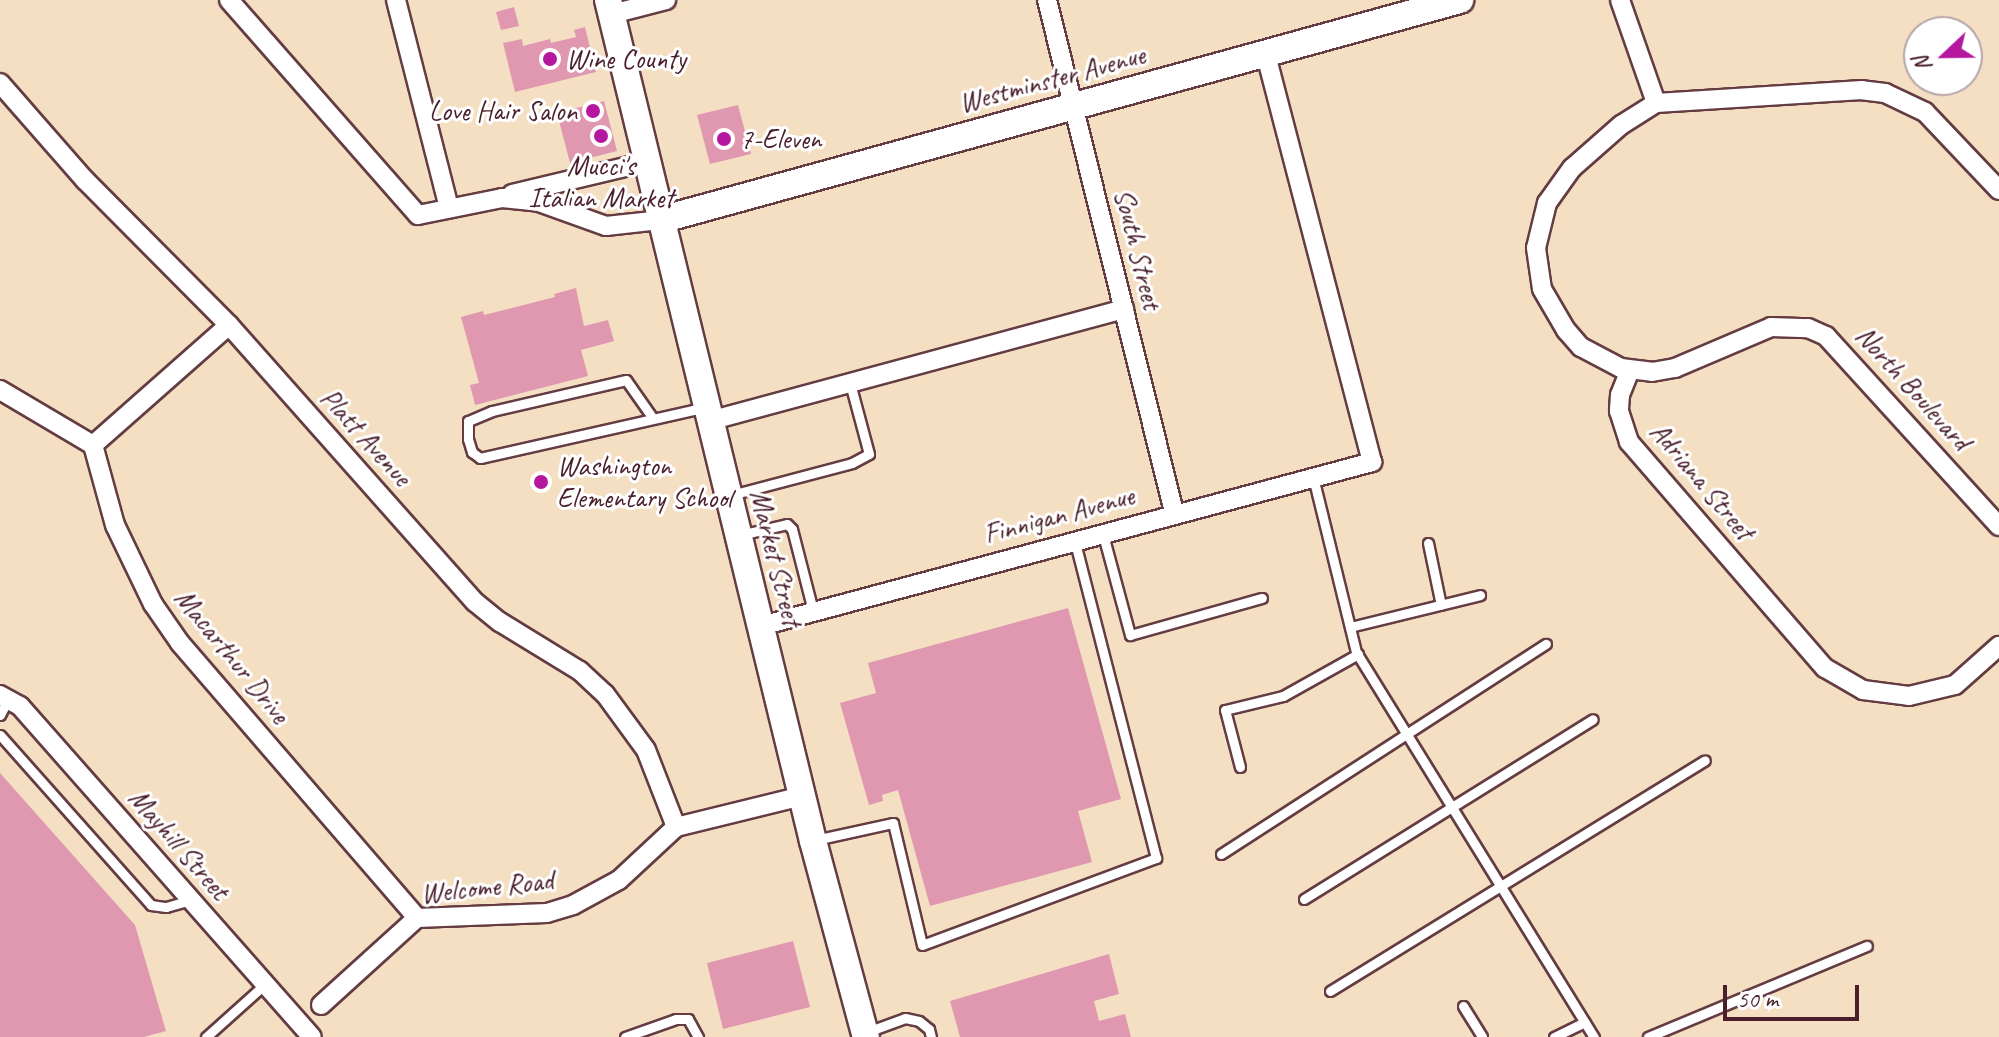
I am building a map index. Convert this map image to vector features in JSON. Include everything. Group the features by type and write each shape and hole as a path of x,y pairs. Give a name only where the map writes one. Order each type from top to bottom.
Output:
{"main road":[{"name":"Westminster Avenue","path":"660,220 1460,0"},
{"name":"Market Street","path":"610,7 860,1036"}],"street":[{"path":"229,0 418,215 646,162"},
{"path":"396,0 449,208"},
{"path":"610,7 666,0"},
{"name":"South Street","path":"1047,0 1174,512"},
{"path":"1620,0 1656,103"},
{"name":"Finnigan Avenue","path":"761,626 1102,531 1372,462 1266,55"},
{"name":"Platt Avenue","path":"0,83 85,180 229,325 475,602 500,622 580,671 605,694 646,750 676,827"},
{"path":"1630,370 1601,360 1566,330 1542,289 1536,248 1547,203 1572,168 1621,125 1656,103 1862,90 1885,93 1925,112 1999,190"},
{"path":"493,198 539,202 606,226 660,220"},
{"path":"707,414 850,383 1124,309"},
{"path":"0,390 93,445 229,325"},
{"name":"North Boulevard","path":"1630,370 1675,368 1771,327 1808,328 1836,342 1999,526"},
{"name":"Adriana Street","path":"1630,370 1620,395 1619,411 1629,442 1825,668 1863,690 1909,696 1955,685 1999,646"},
{"name":"Macarthur Drive","path":"93,445 115,525 153,604 180,643 417,918"},
{"name":"Mayhill Street","path":"3,703 20,706 312,1037"},
{"name":"Welcome Road","path":"321,1005 417,918 547,913 573,905 619,880 676,827 802,796"}],"lane":[{"path":"652,417 626,380 492,411 468,421 468,439 472,452 480,458 652,417 707,414"},
{"path":"728,496 852,463 869,454 850,383"},
{"path":"1313,477 1358,654 1594,1037"},
{"path":"738,536 787,524 792,529 813,611"},
{"path":"1102,531 1130,635 1262,598"},
{"path":"813,841 893,823 922,945 1156,858 1074,539"},
{"path":"1428,543 1441,605"},
{"path":"1350,627 1480,595"},
{"path":"1221,854 1546,644"},
{"path":"1240,767 1225,710 1283,696 1358,654"},
{"path":"1304,899 1593,719"},
{"path":"0,735 151,905 166,907 191,900"},
{"path":"1330,991 1705,760"},
{"path":"1648,1037 1867,946"},
{"path":"206,1037 265,984"},
{"path":"1463,1006 1482,1037"},
{"path":"860,1036 905,1018 919,1021 929,1029 931,1037"},
{"path":"625,1037 676,1019 688,1019 698,1037"},
{"path":"1554,1037 1585,1022"}],"building":[{"path":"514,7 519,26 501,30 496,12"},
{"name":"Wine County","path":"585,27 596,72 515,92 503,43 522,39 523,46 550,39 551,43 576,37 574,30"},
{"path":"604,101 617,151 570,163 557,113"},
{"name":"7-Eleven","path":"738,105 751,154 710,164 697,115"},
{"path":"576,288 584,326 608,320 614,341 581,350 588,376 475,405 470,385 479,383 461,317 483,311 484,315 555,297 554,294"},
{"path":"1068,608 1121,799 1078,811 1092,862 930,906 898,790 882,795 883,801 869,805 840,703 876,693 868,663"},
{"path":"0,773 135,925 166,1031 144,1037 0,1037"},
{"path":"793,941 810,1007 723,1029 707,963"},
{"path":"1109,954 1119,994 1094,1001 1099,1021 1125,1014 1131,1037 960,1037 950,1001"}],"place":[{"name":"Wine County","path":"550,59"},
{"name":"Love Hair Salon","path":"593,111"},
{"name":"Mucci's Italian Market","path":"601,136"},
{"name":"7-Eleven","path":"724,139"},
{"name":"Washington Elementary School","path":"541,482"}]}
